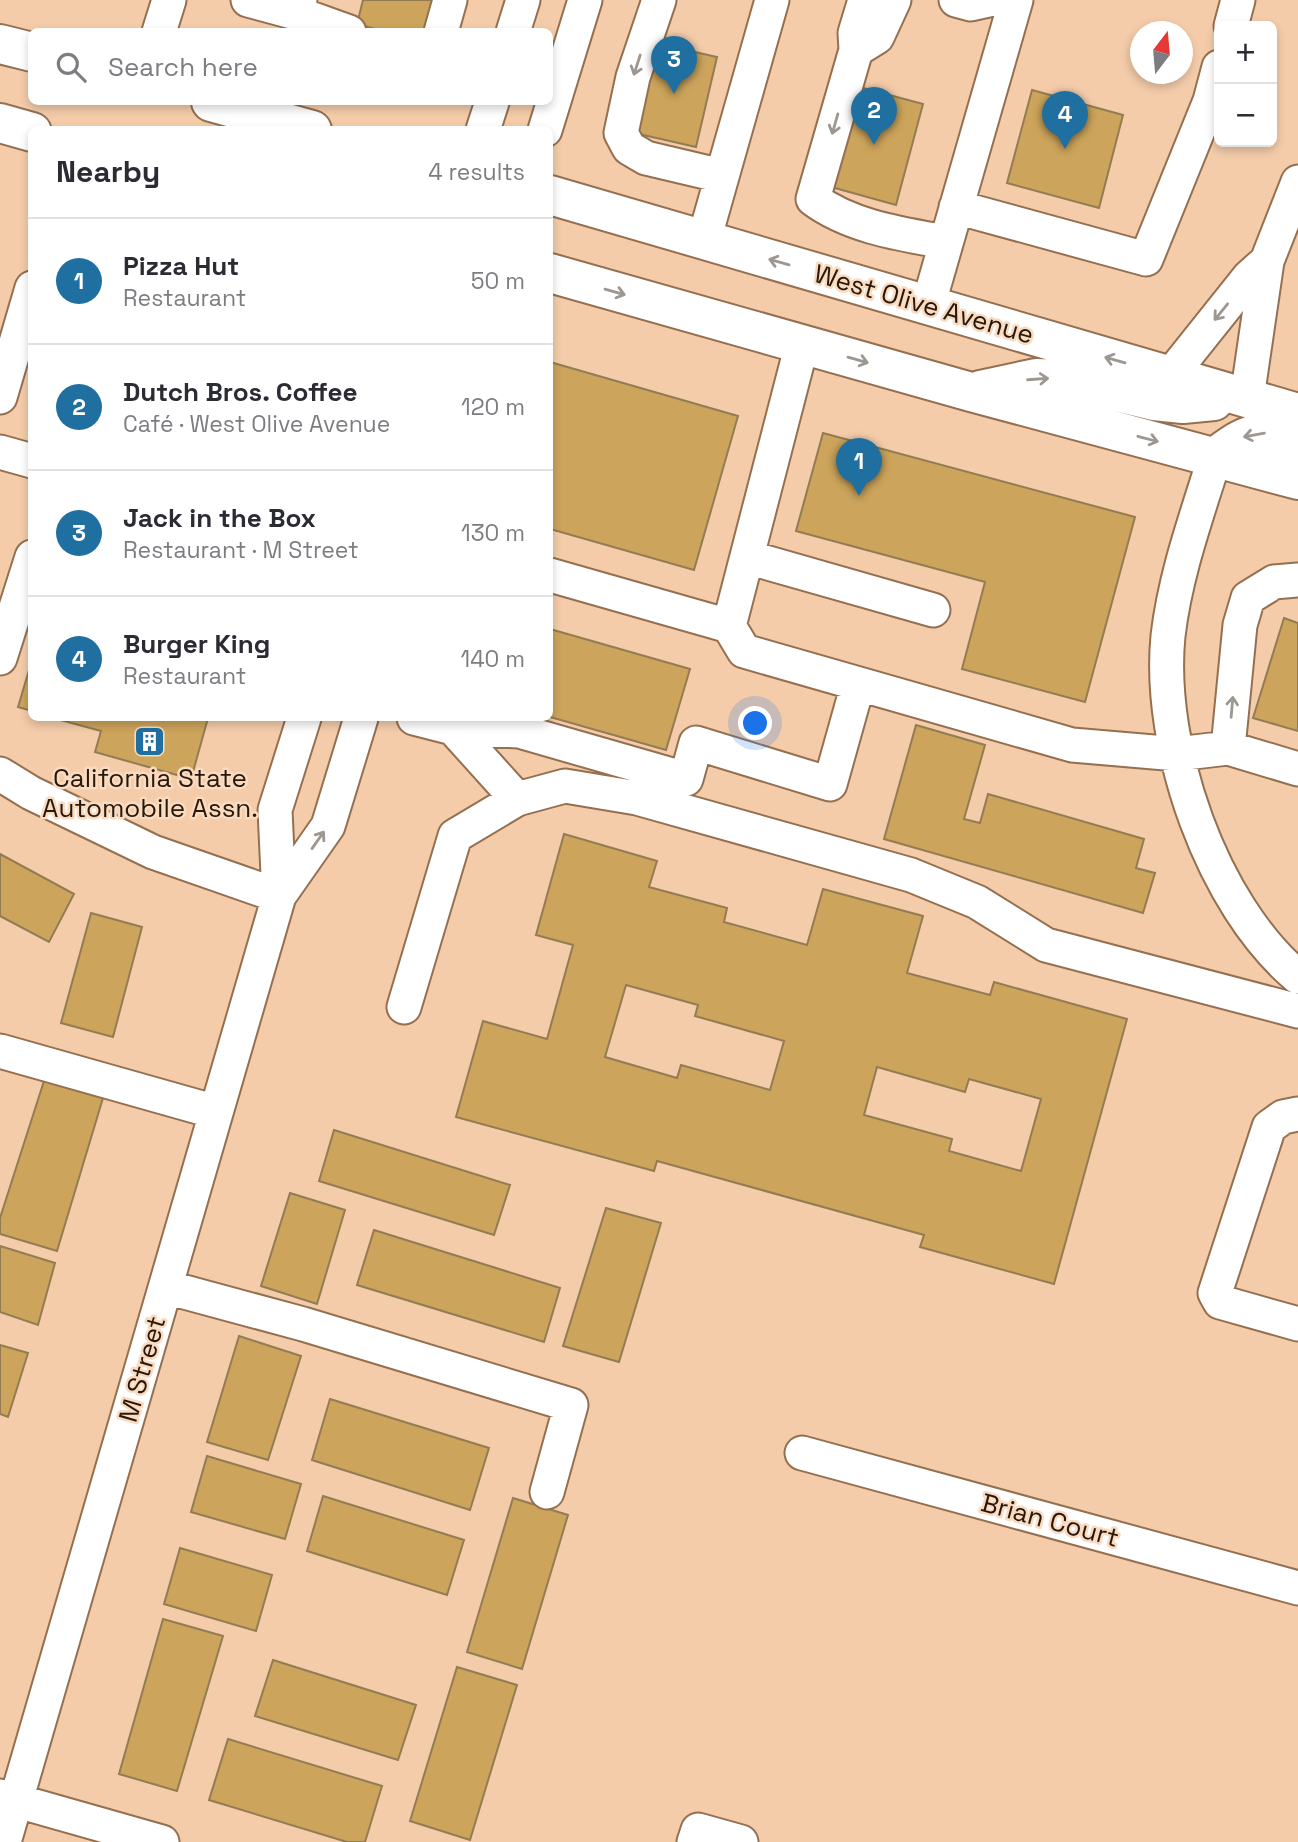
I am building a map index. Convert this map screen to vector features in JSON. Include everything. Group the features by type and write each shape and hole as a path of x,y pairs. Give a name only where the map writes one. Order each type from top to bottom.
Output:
{"main road":[{"path":"0,44 28,51"},
{"path":"222,105 298,126"},
{"path":"0,123 28,131"},
{"name":"West Olive Avenue","path":"553,196 1298,412"},
{"path":"553,274 971,392 1298,480"},
{"path":"971,392 1037,378 1064,379 1154,401 1184,404 1247,398"},
{"path":"1215,457 1245,436 1263,432 1298,442"}],"street":[{"path":"160,28 169,0"},
{"path":"248,0 298,6 341,28"},
{"path":"442,28 450,0"},
{"path":"514,28 523,0"},
{"path":"553,103 584,0"},
{"path":"659,0 633,77 621,133 629,148 646,158 722,176"},
{"path":"704,240 772,0"},
{"path":"865,0 855,33 856,50 813,199 825,208 850,219 892,232 946,243"},
{"path":"856,50 877,37 894,0"},
{"path":"928,306 1008,0 971,4 956,0"},
{"path":"1232,21 1238,0"},
{"path":"956,206 1146,259 1214,84"},
{"path":"484,126 491,105"},
{"path":"546,126 552,105"},
{"path":"1247,398 1267,261 1298,182"},
{"path":"1170,376 1249,277 1267,261"},
{"path":"0,397 28,302"},
{"path":"729,626 802,344"},
{"path":"0,452 28,460"},
{"path":"1215,457 1185,553 1168,637 1168,703 1179,768 1199,829 1226,886 1262,939 1298,977"},
{"path":"747,557 933,610"},
{"path":"0,658 28,571"},
{"path":"553,576 729,626 744,651 1072,745 1177,754 1228,748 1298,769"},
{"path":"1228,748 1240,625 1248,598 1274,582 1298,580"},
{"path":"426,721 453,728 519,731 686,779 696,743 831,784 858,684"},
{"name":"M Street","path":"279,896 275,810 303,721"},
{"name":"M Street","path":"4,1842 8,1798 166,1287 279,896 328,826 360,721"},
{"path":"453,728 517,799"},
{"path":"0,774 32,793 153,852 279,896"},
{"path":"404,1007 455,836 517,799 565,786 650,802 911,875 977,902 1046,945 1298,1011"},
{"path":"0,1051 216,1112"},
{"path":"1298,1114 1283,1117 1269,1127 1215,1293 1220,1302 1298,1324"},
{"path":"166,1287 328,1332 571,1405 547,1492"},
{"name":"Brian Court","path":"802,1453 1298,1588"},
{"path":"8,1798 162,1842"},
{"path":"695,1842 698,1830 741,1842"}],"building":[{"path":"363,0 441,0 434,28 372,28 357,24"},
{"path":"651,42 717,57 696,147 630,132"},
{"path":"852,85 923,104 896,205 824,185"},
{"path":"1032,90 1123,115 1099,208 1007,183"},
{"path":"553,363 738,416 694,570 553,530"},
{"path":"823,433 1135,517 1085,702 962,669 985,582 796,531"},
{"path":"1284,618 1298,623 1298,731 1253,718"},
{"path":"553,630 690,669 666,750 553,718"},
{"path":"28,673 28,710 18,707"},
{"name":"California State Automobile Assn.","path":"64,721 207,721 191,779 95,752 101,731"},
{"path":"916,725 985,745 964,819 980,823 988,794 1144,839 1136,868 1155,873 1143,913 884,839"},
{"path":"564,834 657,861 649,887 727,908 724,922 807,945 823,889 923,916 907,973 990,995 994,982 1127,1019 1054,1284 920,1247 924,1235 657,1161 654,1171 456,1117 483,1021 547,1039 573,945 536,935","holes":["626,985 698,1005 695,1016 784,1041 770,1090 681,1065 677,1078 605,1057","877,1067 965,1092 969,1079 1041,1099 1021,1171 949,1151 952,1139 864,1115"]},
{"path":"0,854 74,894 49,942 0,916"},
{"path":"91,913 142,927 113,1037 61,1023"},
{"path":"44,1081 103,1098 57,1251 0,1234 0,1218"},
{"path":"334,1130 510,1185 494,1235 319,1181"},
{"path":"290,1193 345,1210 317,1304 261,1286"},
{"path":"606,1208 661,1223 619,1362 563,1346"},
{"path":"374,1230 560,1288 544,1342 357,1285"},
{"path":"0,1246 55,1263 38,1325 0,1312"},
{"path":"239,1336 301,1356 268,1460 207,1442"},
{"path":"0,1345 28,1353 8,1417 0,1414"},
{"path":"330,1399 489,1448 470,1510 312,1460"},
{"path":"207,1456 301,1484 285,1539 191,1512"},
{"path":"323,1496 464,1540 447,1595 307,1551"},
{"path":"513,1498 568,1515 522,1669 467,1652"},
{"path":"180,1548 272,1575 256,1631 164,1604"},
{"path":"163,1619 223,1636 177,1791 119,1774"},
{"path":"273,1660 416,1705 398,1760 255,1716"},
{"path":"457,1667 517,1685 470,1840 410,1821"},
{"path":"228,1739 382,1786 365,1842 347,1842 209,1800"}],"place":[{"name":"Jack in the Box","path":"674,94"},
{"name":"Dutch Bros. Coffee","path":"874,145"},
{"name":"Burger King","path":"1065,149"},
{"name":"Pizza Hut","path":"859,496"},
{"name":"California State Automobile Assn.","path":"150,742"}]}
